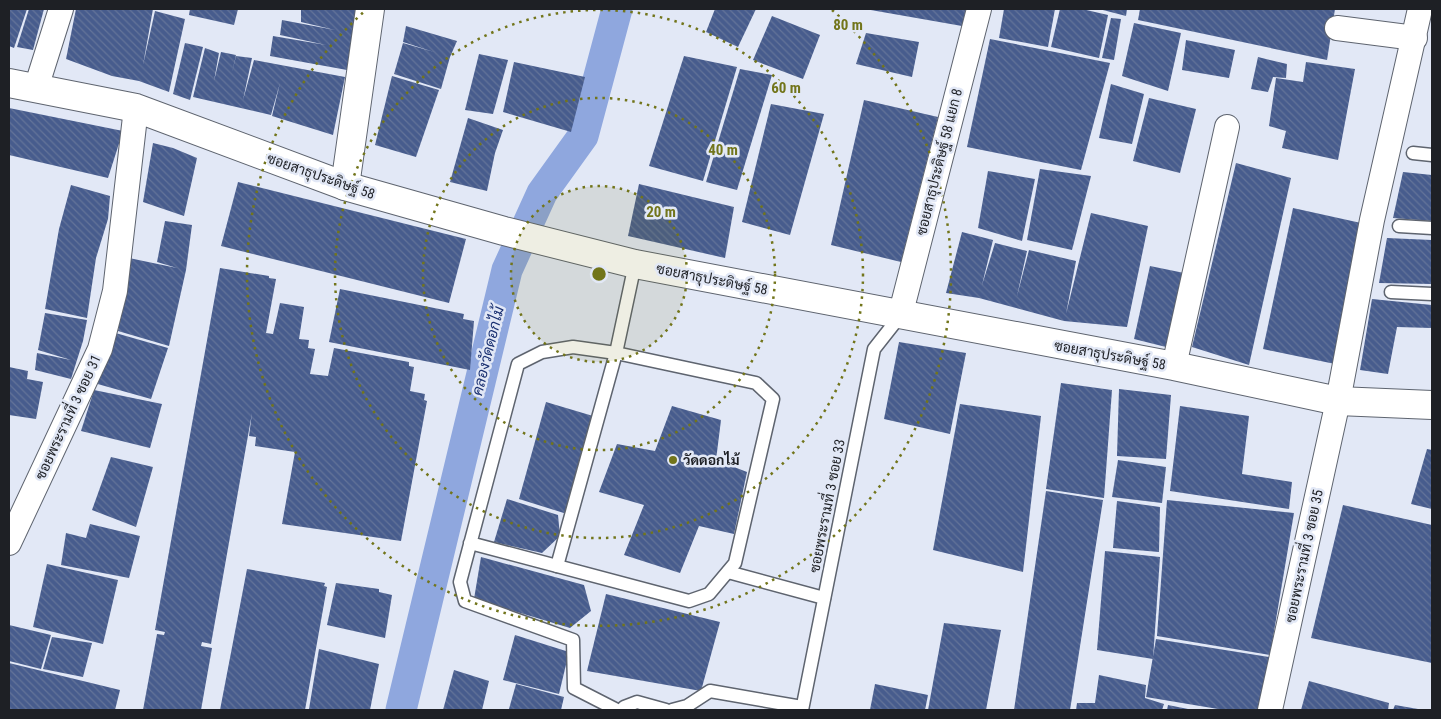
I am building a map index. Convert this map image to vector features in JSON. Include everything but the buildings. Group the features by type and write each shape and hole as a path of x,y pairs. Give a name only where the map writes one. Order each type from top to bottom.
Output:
{"street":[{"path":"36,88 61,9"},
{"path":"345,186 370,9"},
{"name":"ซอยสาธุประดิษฐ์ 58 แยก 8","path":"900,316 979,9"},
{"name":"ซอยพระรามที่ 3 ซอย 35","path":"1270,710 1338,401 1372,220 1415,38 1420,9"},
{"path":"1337,28 1415,38"},
{"name":"ซอยสาธุประดิษฐ์ 58","path":"9,83 136,108 345,186 536,240 635,264 900,316 1174,366 1338,401 1432,406"},
{"name":"ซอยพระรามที่ 3 ซอย 31","path":"9,543 100,349 115,291 136,108"},
{"path":"1174,366 1228,127"}],"lane":[{"path":"1413,153 1432,155"},
{"path":"1399,226 1432,228"},
{"path":"557,566 616,353 635,264"},
{"path":"1391,292 1432,294"},
{"name":"ซอยพระรามที่ 3 ซอย 33","path":"802,709 874,349 900,316"},
{"path":"470,543 688,601 709,594 734,563 773,399 756,384 616,353 573,347 542,352 518,364 470,543 460,582 465,601 573,640 574,688 617,710"},
{"path":"728,572 824,598"},
{"path":"672,710 687,706 710,692 802,709"},
{"path":"622,710 624,706 637,702 666,710"}],"waterway":[{"name":"คลองวัดดอกไม้","path":"401,710 507,270 542,193 583,136 617,9"}],"place":[{"name":"วัดดอกไม้","path":"673,460"}]}
